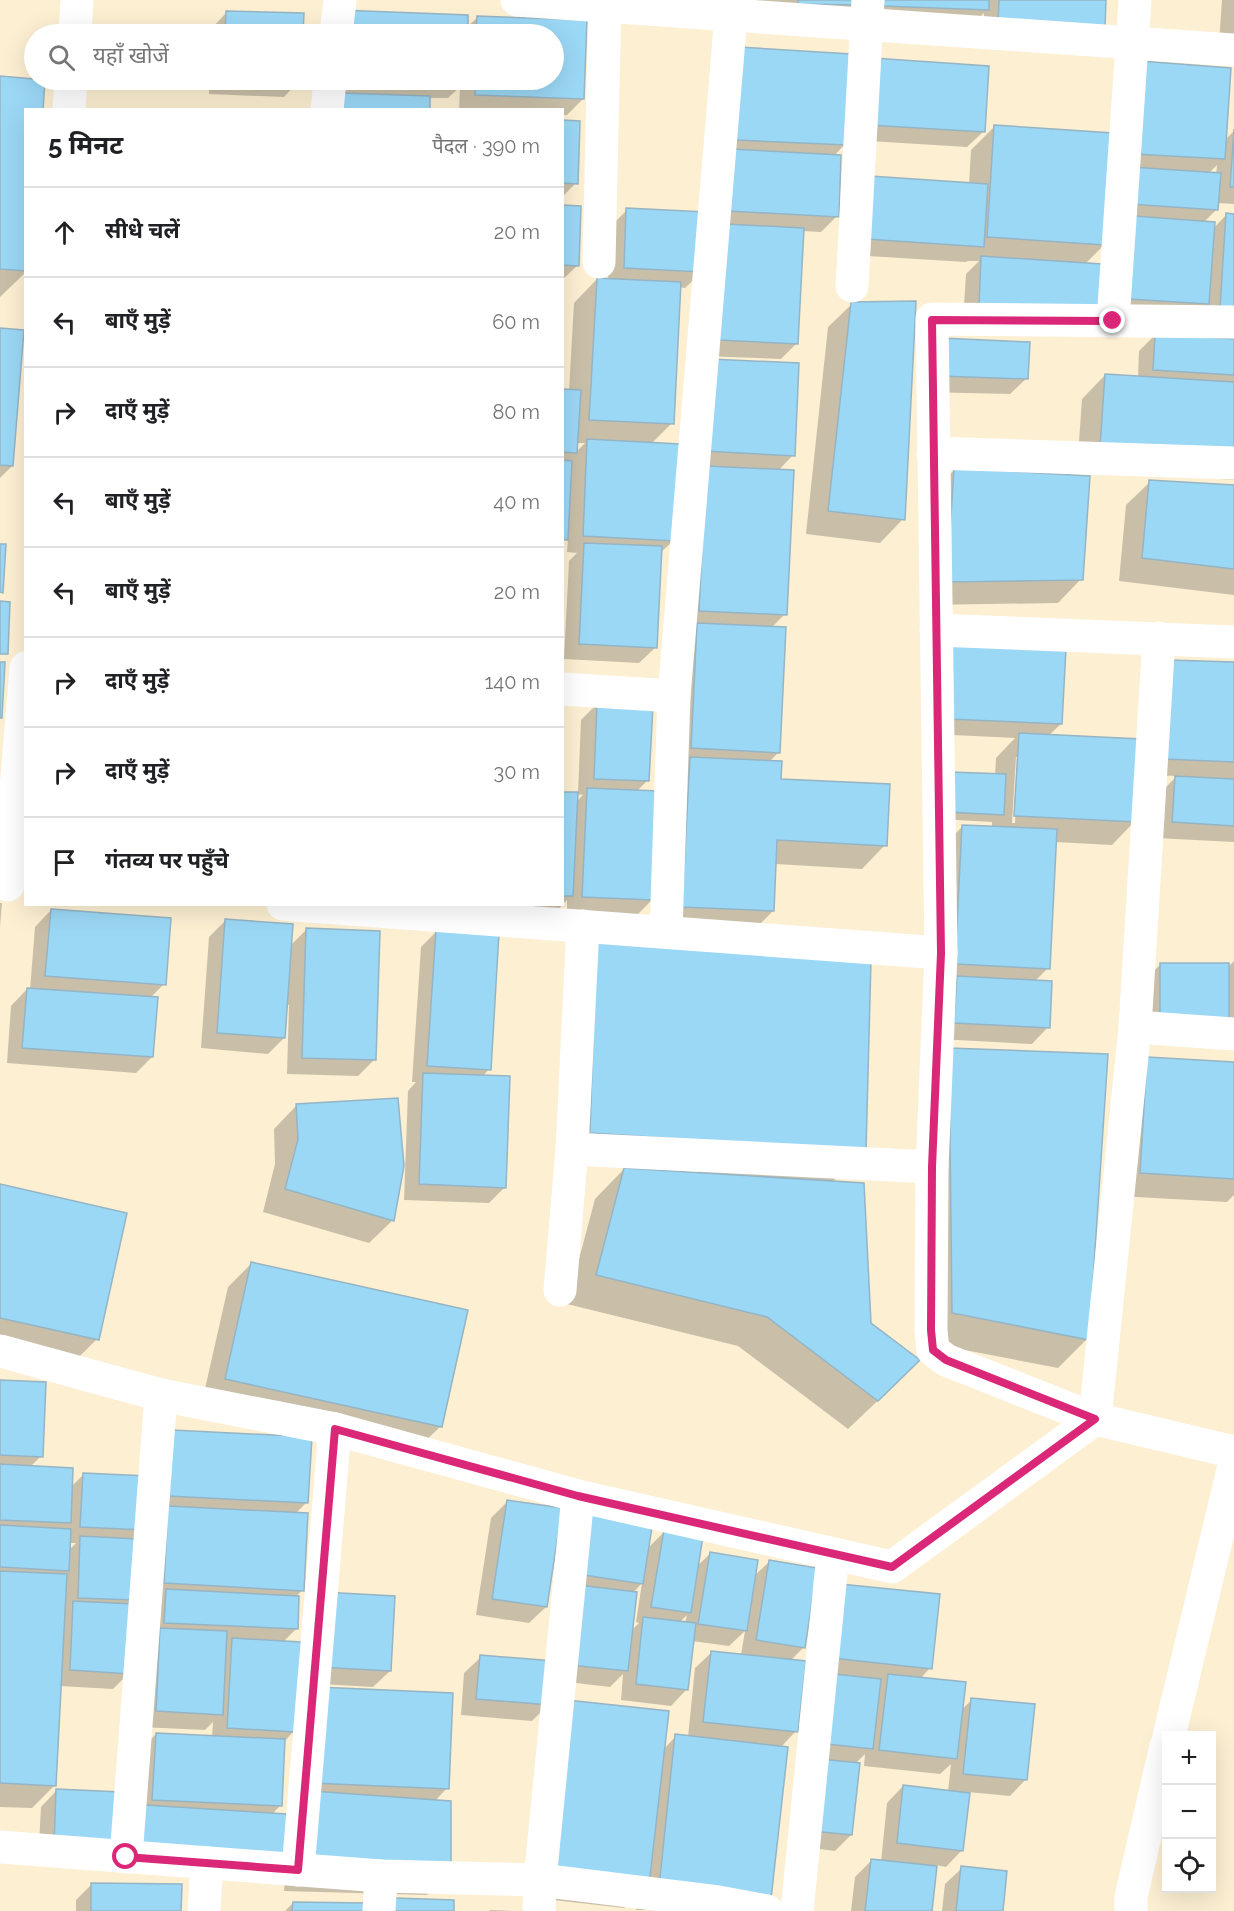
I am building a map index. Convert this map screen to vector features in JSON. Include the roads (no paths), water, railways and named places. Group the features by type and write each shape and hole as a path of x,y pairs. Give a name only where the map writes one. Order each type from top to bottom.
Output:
{"street":[{"path":"76,24 77,0"},
{"path":"337,24 340,0"},
{"path":"516,0 605,3 731,15 867,12 1132,42 1234,50"},
{"path":"1113,321 1135,0"},
{"path":"599,262 605,3"},
{"path":"852,286 867,12"},
{"path":"666,932 674,696 731,15"},
{"path":"69,108 70,90"},
{"path":"327,108 329,90"},
{"path":"1234,322 932,320 941,953 932,1167 931,1330 933,1350 946,1360 1095,1419 1234,1452"},
{"path":"933,453 1234,463"},
{"path":"936,630 1234,642"},
{"path":"0,1351 161,1395 335,1429 578,1496 892,1567 1095,1419 1135,1027 1159,638"},
{"path":"564,689 674,696"},
{"path":"11,886 24,697"},
{"path":"310,906 941,953"},
{"path":"560,1290 573,1149 584,926"},
{"path":"1135,1027 1234,1034"},
{"path":"573,1149 932,1167"},
{"path":"126,1857 161,1395"},
{"path":"298,1870 335,1429"},
{"path":"1170,1731 1234,1466"},
{"path":"539,1896 578,1496"},
{"path":"797,1911 833,1554"},
{"path":"1131,1911 1131,1897 1162,1767"},
{"path":"0,1847 381,1876 539,1896 766,1911"},
{"path":"204,1911 207,1863"},
{"path":"379,1911 381,1876"}]}
